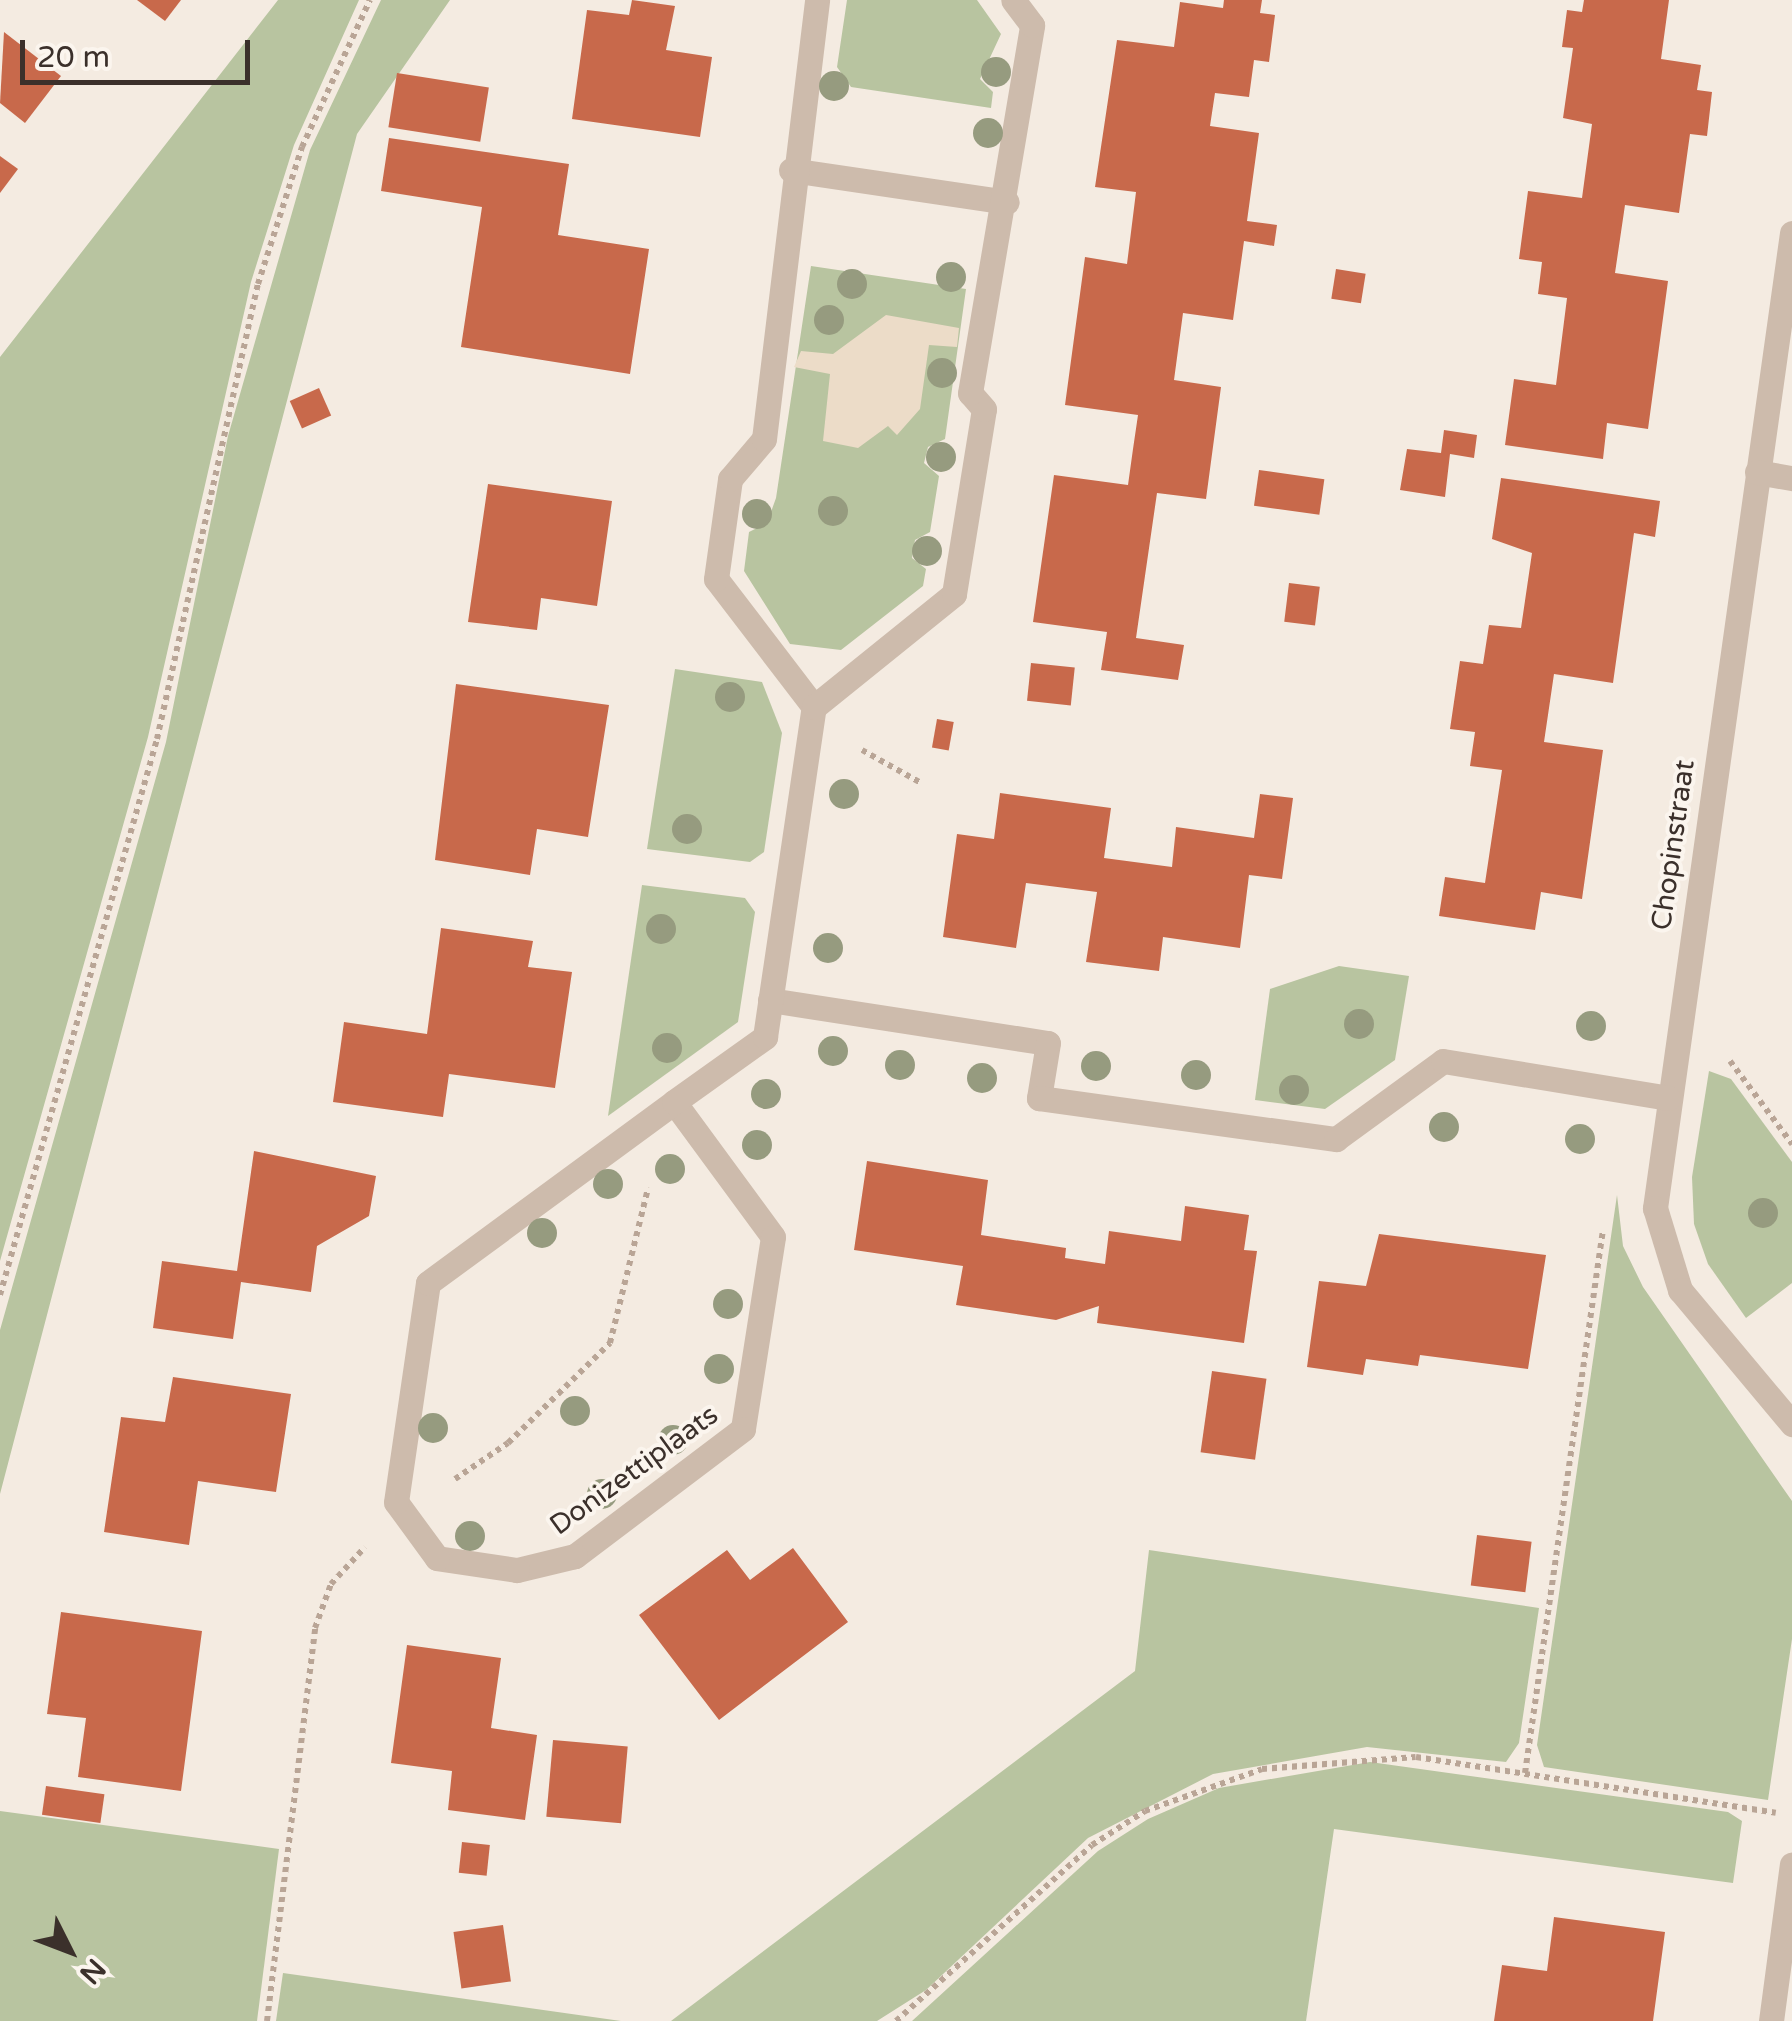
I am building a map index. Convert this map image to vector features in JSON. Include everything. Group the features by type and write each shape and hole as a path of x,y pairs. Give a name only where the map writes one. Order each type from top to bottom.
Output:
{"street":[{"path":"814,707 716,579 730,479 764,439 791,262 784,224 817,0"},
{"path":"405,1515 396,1502 428,1283 765,1037 814,707 954,594 984,409 970,392 1007,202 1032,25 1012,0"},
{"path":"791,170 1007,202"},
{"name":"Chopinstraat","path":"1792,233 1656,1178 1659,1240 1680,1290 1792,1424"},
{"path":"1758,472 1792,478"},
{"path":"770,1000 1048,1043 1040,1098 1336,1140 1443,1061 1668,1098"},
{"name":"Donizettiplaats","path":"405,1515 437,1558 518,1570 575,1556 743,1429 772,1237 674,1102"},
{"path":"1771,2021 1785,1970 1792,1864"}],"path":[{"path":"1,1290 156,739 258,284 302,147 370,0"},
{"path":"1675,1042 1725,1054 1792,1144"},
{"path":"267,2021 320,1604 348,1563 405,1515 508,1442 610,1344 674,1102"},
{"path":"1525,1773 1611,1175 1656,1178"},
{"path":"896,2021 1092,1844 1216,1780 1368,1754 1525,1773 1792,1816"}],"green space":[{"path":"278,0 359,0 294,145 251,282 148,737 0,1261 0,357"},
{"path":"381,0 450,0 357,134 0,1494 0,1330 166,742 228,436 310,150"},
{"path":"847,0 977,0 1001,34 980,79 993,92 991,108 851,87 837,67"},
{"path":"811,266 966,289 945,439 928,447 924,463 939,476 930,532 915,540 912,558 926,569 923,586 841,650 790,644 744,571 749,532 767,523 776,498"},
{"path":"675,669 762,682 782,733 764,852 750,862 647,849"},
{"path":"642,885 745,898 755,912 738,1022 608,1116"},
{"path":"1339,966 1409,976 1395,1060 1325,1109 1255,1100 1270,989"},
{"path":"1709,1071 1731,1079 1792,1162 1792,1283 1746,1318 1708,1264 1694,1224 1692,1177"},
{"path":"1617,1195 1623,1246 1643,1287 1792,1501 1792,1639 1768,1800 1544,1767 1537,1745"},
{"path":"1149,1550 1539,1608 1519,1743 1506,1762 1367,1747 1213,1774 1088,1838 926,1990 877,2021 671,2021 1135,1671"},
{"path":"1370,1762 1728,1812 1742,1821 1733,1883 1334,1829 1306,2021 912,2021 1098,1851 1148,1819 1219,1788"},
{"path":"0,1811 279,1849 257,2021 0,2021"},
{"path":"283,1973 621,2021 276,2021"}],"shaded area":[{"path":"886,315 959,328 957,347 929,345 920,409 897,435 888,426 858,448 823,441 830,374 794,367 801,351 833,354"}],"building":[{"path":"137,0 181,0 165,21"},
{"path":"632,0 675,6 666,50 712,57 700,137 572,119 587,10 629,15"},
{"path":"1224,0 1262,0 1260,13 1275,15 1269,62 1254,60 1249,97 1215,93 1210,126 1259,133 1247,221 1277,225 1274,246 1244,241 1233,320 1183,313 1174,380 1221,387 1206,499 1157,493 1136,638 1184,645 1178,680 1101,670 1107,632 1033,622 1054,475 1128,485 1138,415 1065,405 1085,257 1127,264 1136,192 1095,187 1117,40 1174,47 1180,2 1223,8"},
{"path":"1584,0 1669,0 1661,59 1701,65 1697,90 1712,92 1707,136 1690,134 1679,213 1625,205 1615,273 1668,281 1648,429 1607,423 1603,459 1505,445 1514,379 1556,385 1567,298 1538,294 1542,262 1519,259 1528,191 1582,198 1592,124 1563,118 1573,48 1562,47 1567,10 1582,12"},
{"path":"4,32 61,76 25,123 0,103"},
{"path":"397,73 489,88 480,142 388,127"},
{"path":"389,138 569,164 558,235 649,249 630,374 461,347 482,207 381,191"},
{"path":"0,156 18,169 0,193"},
{"path":"1336,269 1366,274 1361,303 1331,299"},
{"path":"319,388 331,415 302,428 290,401"},
{"path":"1444,430 1477,435 1474,458 1450,454 1445,497 1400,490 1407,449 1441,453"},
{"path":"1259,470 1324,479 1319,515 1254,506"},
{"path":"1501,478 1660,501 1655,537 1634,533 1613,683 1554,674 1544,742 1603,750 1582,899 1541,892 1535,930 1439,916 1445,877 1485,883 1502,770 1470,766 1475,732 1450,729 1460,661 1483,664 1489,625 1521,628 1532,553 1492,539"},
{"path":"488,484 612,501 597,606 541,598 537,630 468,622"},
{"path":"1289,583 1320,587 1315,625 1284,622"},
{"path":"1031,663 1075,668 1071,705 1027,701"},
{"path":"456,684 609,705 588,837 537,829 530,875 435,860"},
{"path":"937,719 954,722 949,751 932,748"},
{"path":"1000,793 1111,808 1104,858 1172,867 1176,827 1254,838 1260,794 1293,798 1282,879 1249,875 1240,948 1163,937 1159,971 1086,962 1097,892 1026,883 1016,948 943,937 957,834 994,839"},
{"path":"441,928 533,941 528,967 572,972 555,1088 449,1074 443,1117 333,1102 344,1022 427,1034"},
{"path":"254,1151 376,1176 369,1216 317,1246 311,1292 241,1282 233,1339 153,1328 162,1261 237,1271"},
{"path":"867,1161 988,1180 981,1235 1066,1248 1065,1258 1105,1264 1109,1231 1181,1241 1185,1206 1249,1215 1244,1250 1257,1251 1244,1343 1097,1323 1099,1306 1056,1320 956,1305 963,1266 854,1250"},
{"path":"1379,1234 1546,1255 1528,1369 1420,1355 1418,1366 1366,1359 1363,1375 1307,1367 1319,1281 1366,1286"},
{"path":"1212,1371 1266,1379 1255,1460 1201,1452"},
{"path":"173,1377 291,1394 276,1492 198,1481 189,1545 104,1532 121,1417 165,1422"},
{"path":"1477,1535 1532,1542 1525,1592 1471,1586"},
{"path":"793,1548 848,1622 719,1720 639,1615 727,1550 750,1580"},
{"path":"61,1612 202,1631 181,1791 78,1777 86,1718 47,1714"},
{"path":"407,1645 501,1658 491,1728 537,1735 525,1820 448,1810 452,1771 391,1763"},
{"path":"553,1740 628,1747 621,1823 546,1817"},
{"path":"46,1786 104,1794 100,1823 42,1815"},
{"path":"462,1842 490,1845 487,1876 459,1873"},
{"path":"1554,1917 1665,1932 1653,2021 1494,2021 1502,1965 1547,1971"},
{"path":"503,1925 511,1981 461,1988 453,1932"}]}
